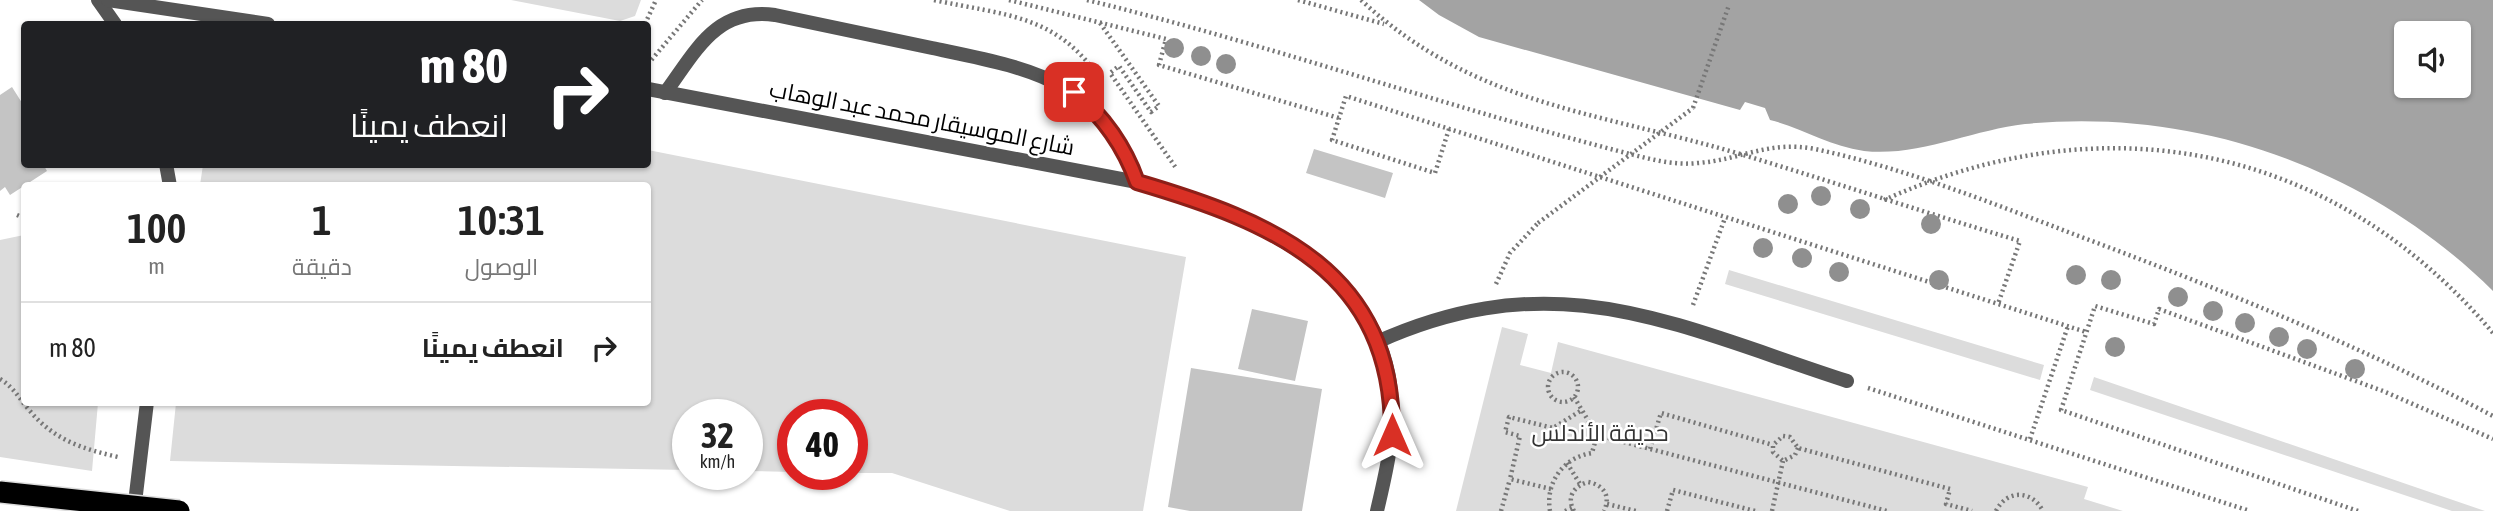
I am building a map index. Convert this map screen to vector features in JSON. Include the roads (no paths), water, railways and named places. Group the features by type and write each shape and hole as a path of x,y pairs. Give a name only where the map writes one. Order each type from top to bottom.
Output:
{"highway":[{"path":"0,492 179,511"}],"street":[{"path":"98,0 113,21"},
{"path":"108,0 203,19 229,21"},
{"path":"665,93 700,46 725,21 758,12 775,15 1011,65 1055,80 1092,107 1108,124 1130,162 1137,182"},
{"name":"شارع الموسيقار محمد عبد الوهاب","path":"651,90 1137,182 1197,201 1280,238 1310,255 1348,292 1364,314 1388,372 1392,435 1377,511"},
{"path":"1377,342 1413,326 1490,305 1555,302 1621,309 1847,381"},
{"path":"134,511 146,406"}],"park label":[{"name":"حديقة الأندلس","path":"1600,433"}]}
